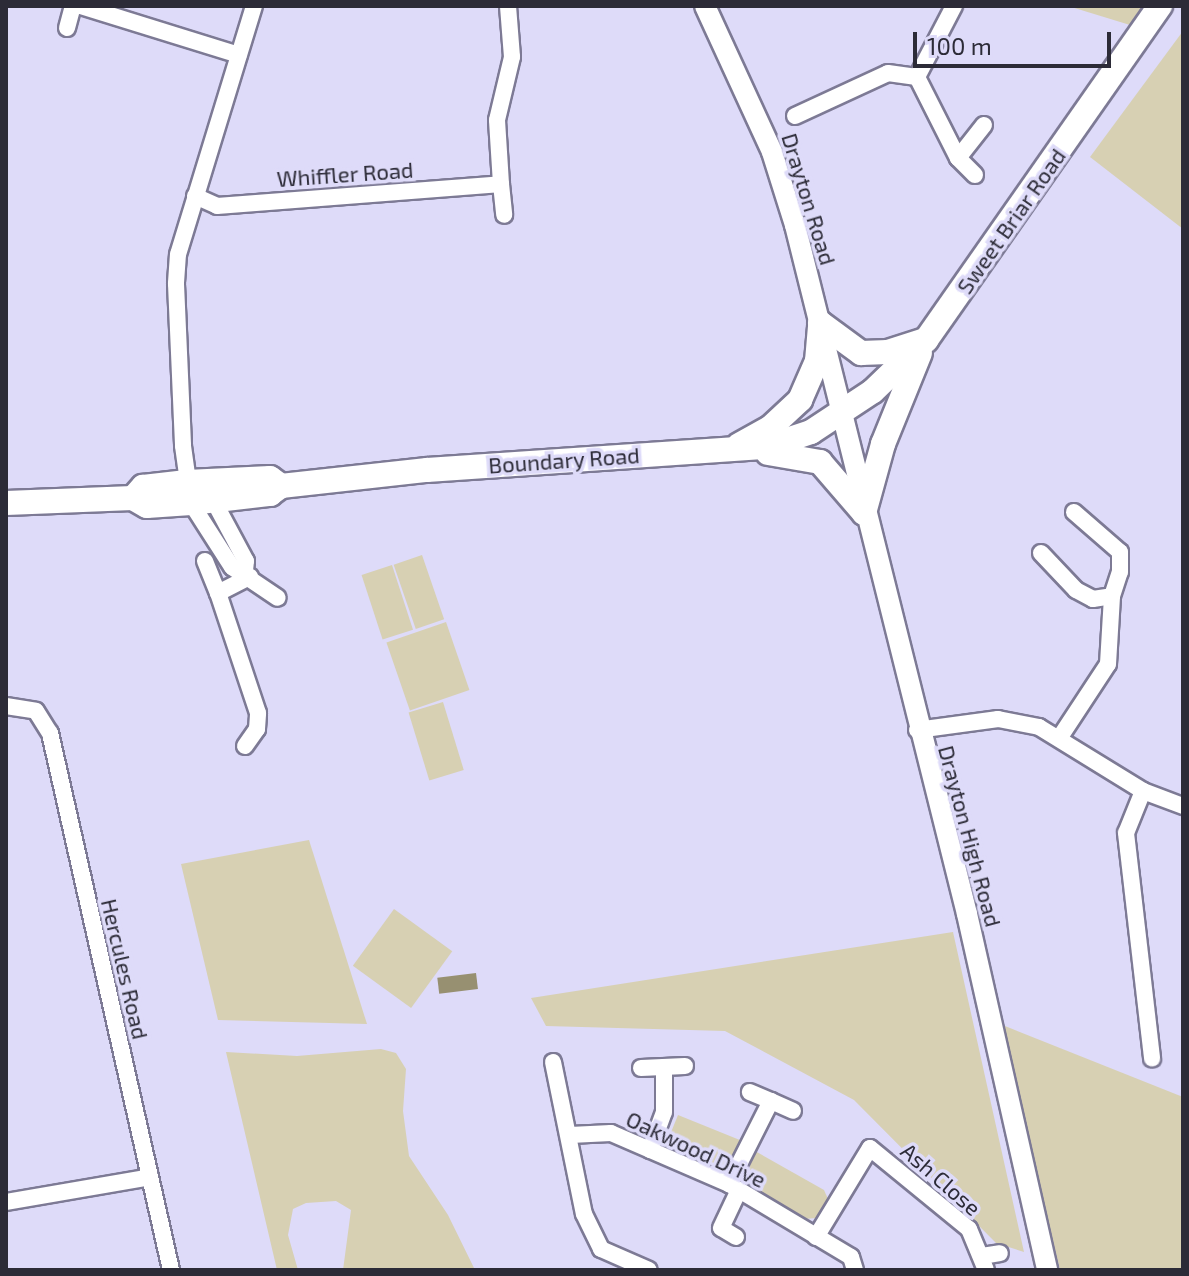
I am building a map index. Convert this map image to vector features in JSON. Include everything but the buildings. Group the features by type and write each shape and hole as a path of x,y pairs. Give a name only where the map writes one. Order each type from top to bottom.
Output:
{"highway":[{"name":"Sweet Briar Road","path":"840,415 926,340 1160,6"},
{"path":"820,323 861,353 888,352 926,340"},
{"path":"732,449 771,427 800,400 817,361 820,323"},
{"path":"864,513 883,444 926,340"},
{"name":"Boundary Road","path":"6,503 133,498 143,487 270,494 281,486 427,470 732,449 789,442 840,415"},
{"path":"732,449 820,462 864,513"}],"main road":[{"name":"Drayton Road","path":"705,6 772,152 820,323 840,415"},
{"name":"Drayton High Road","path":"840,415 917,730 967,914 1047,1270"}],"street":[{"path":"67,28 73,6"},
{"path":"81,6 239,55"},
{"path":"254,6 178,254 176,284 186,440 198,492 246,561 247,574 278,598"},
{"path":"504,215 497,120 512,57 508,6"},
{"path":"917,77 954,6"},
{"path":"795,116 888,73 917,77"},
{"path":"917,77 958,158 975,175"},
{"path":"958,158 984,125"},
{"name":"Whiffler Road","path":"195,196 217,206 501,184"},
{"path":"1060,737 1108,664 1112,596 1120,552 1074,512"},
{"path":"1041,553 1076,590 1093,599 1112,596"},
{"path":"205,561 258,713 257,729 245,746"},
{"path":"218,593 247,574"},
{"name":"Hercules Road","path":"6,706 36,711 50,733 171,1270"},
{"path":"917,730 998,719 1060,737 1143,791 1183,806"},
{"path":"1143,791 1126,833 1152,1059"},
{"path":"553,1062 590,1226 601,1249 625,1265 649,1270"},
{"path":"641,1068 685,1066"},
{"path":"650,1150 664,1112 664,1067"},
{"path":"750,1092 793,1111"},
{"path":"736,1237 721,1228 734,1187 771,1101"},
{"name":"Oakwood Drive","path":"570,1135 611,1133 734,1187 851,1257 855,1270"},
{"name":"Ash Close","path":"816,1237 870,1148 969,1229 984,1263 1000,1253"},
{"path":"6,1202 150,1177"}],"shaded area":[{"path":"1068,6 1143,6 1130,25"},
{"path":"1183,31 1183,229 1090,157"},
{"path":"422,555 444,619 416,629 394,565"},
{"path":"392,565 413,630 383,640 362,575"},
{"path":"446,622 469,690 410,711 386,643"},
{"path":"443,702 464,770 429,780 409,713"},
{"path":"309,840 367,1024 218,1020 181,864"},
{"path":"394,909 452,951 411,1008 353,966"},
{"path":"953,932 1024,1252 996,1243 854,1100 725,1031 546,1026 531,998"},
{"path":"476,973 478,989 439,994 437,978"},
{"path":"1000,1024 1183,1097 1183,1270 1060,1270"},
{"path":"381,1049 396,1053 406,1069 403,1111 409,1156 448,1215 475,1270 343,1270 351,1210 336,1201 306,1203 293,1209 288,1235 298,1270 277,1270 226,1052 297,1056"},
{"path":"678,1115 741,1140 729,1169 666,1144"},
{"path":"755,1151 824,1190 828,1199 816,1218 805,1219 745,1182 744,1170"}]}
